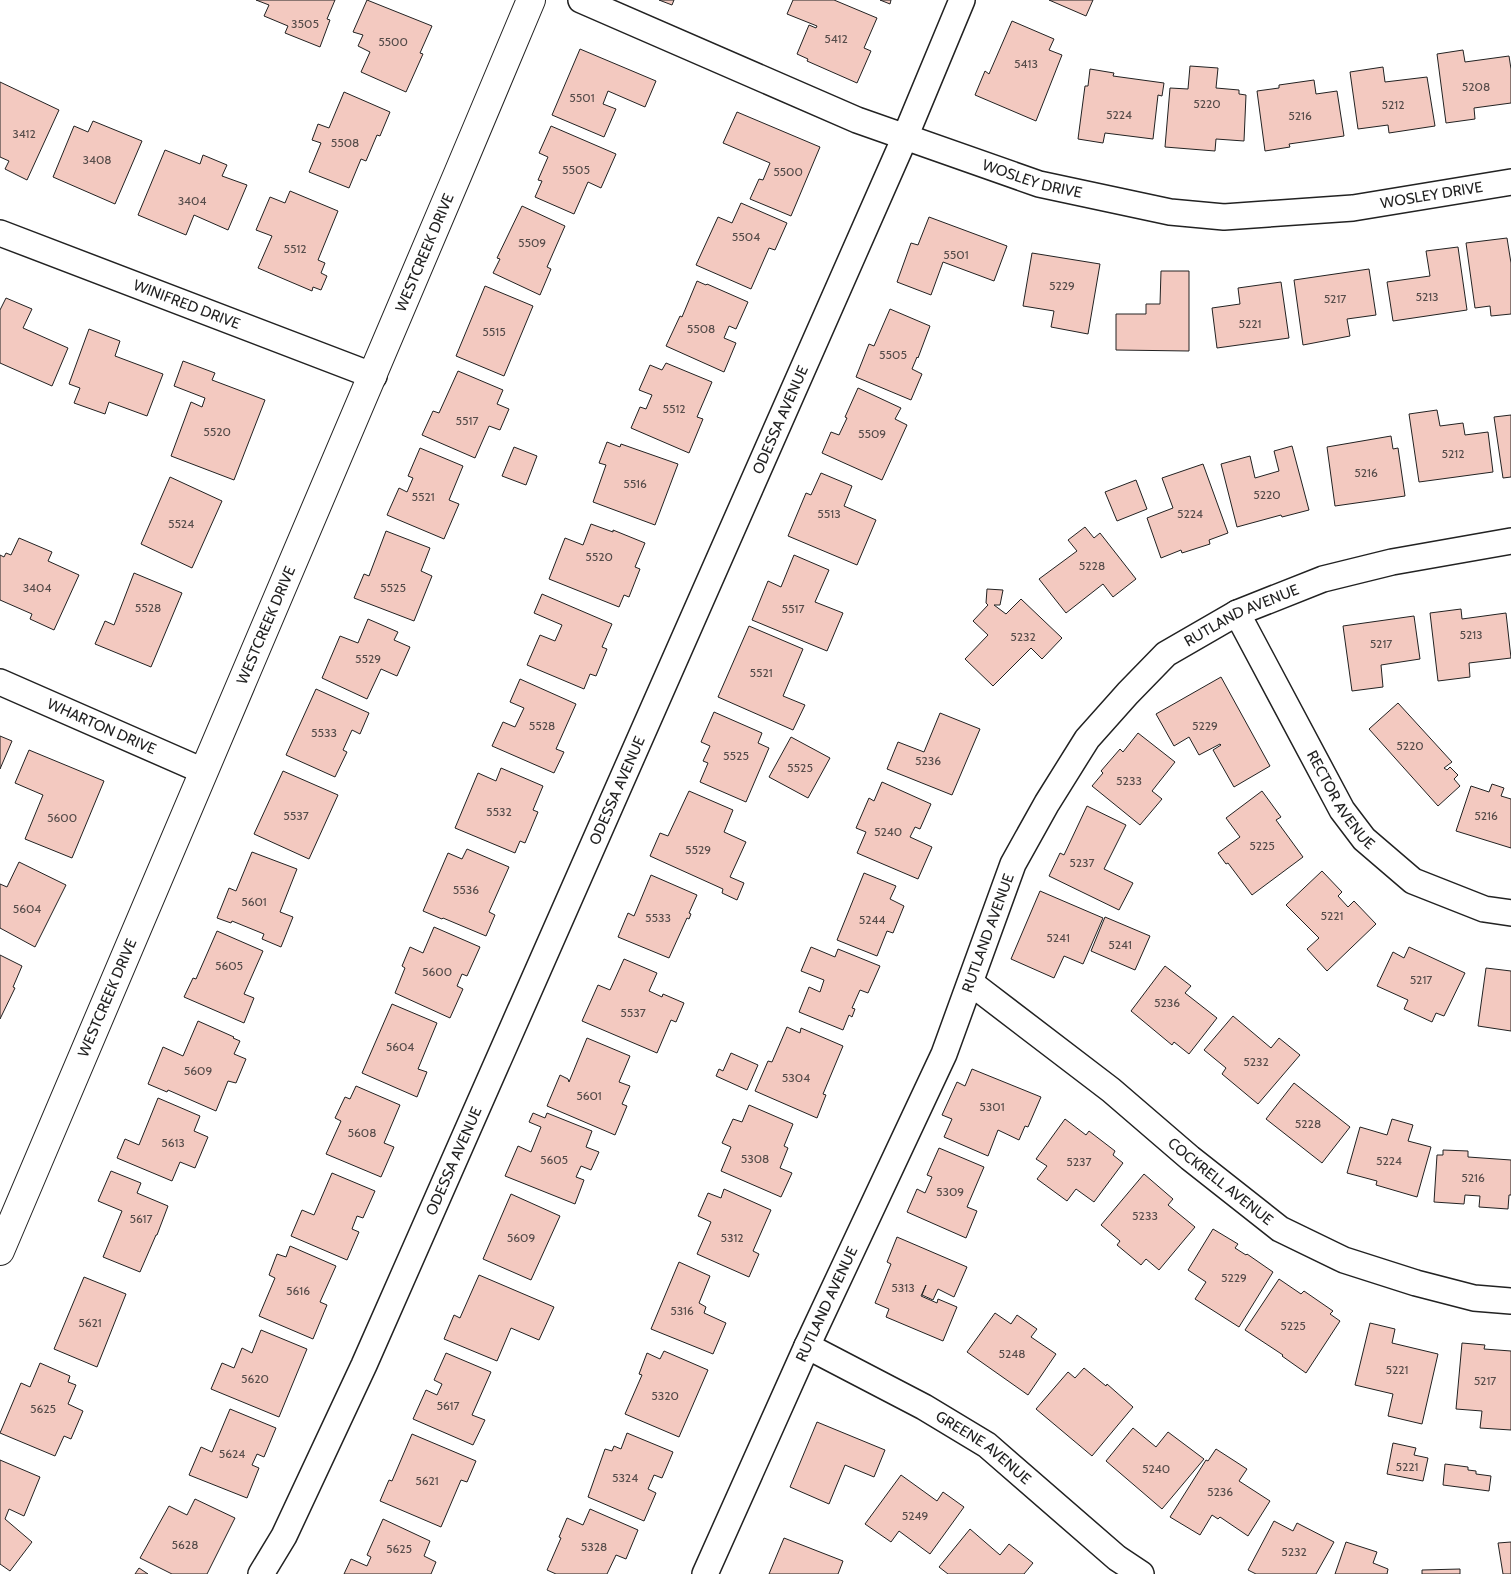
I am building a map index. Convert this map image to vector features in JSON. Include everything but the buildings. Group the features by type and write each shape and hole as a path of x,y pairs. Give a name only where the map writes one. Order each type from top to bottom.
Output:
{"street":[{"name":"WESTCREEK DRIVE","path":"0,1251 203,771 374,376 531,0"},
{"name":"WOSLEY DRIVE","path":"581,0 857,120 1039,184 1170,212 1224,217 1353,208 1511,182"},
{"name":"ODESSA AVENUE","path":"261,1574 284,1536 364,1365 906,137 962,0"},
{"name":"WINIFRED DRIVE","path":"0,234 374,376"},
{"name":"RUTLAND AVENUE","path":"705,1574 807,1346 944,1054 1013,864 1047,803 1087,739 1166,654 1237,613 1323,579 1392,562 1511,541"},
{"name":"RECTOR AVENUE","path":"1237,613 1342,810 1364,839 1413,881 1484,909 1511,913"},
{"name":"WHARTON DRIVE","path":"0,682 203,771"},
{"name":"COCKRELL AVENUE","path":"971,983 1111,1090 1190,1158 1280,1229 1344,1260 1416,1283 1474,1298 1511,1301"},
{"name":"GREENE AVENUE","path":"807,1346 924,1407 987,1445 1117,1558 1141,1574"}]}
